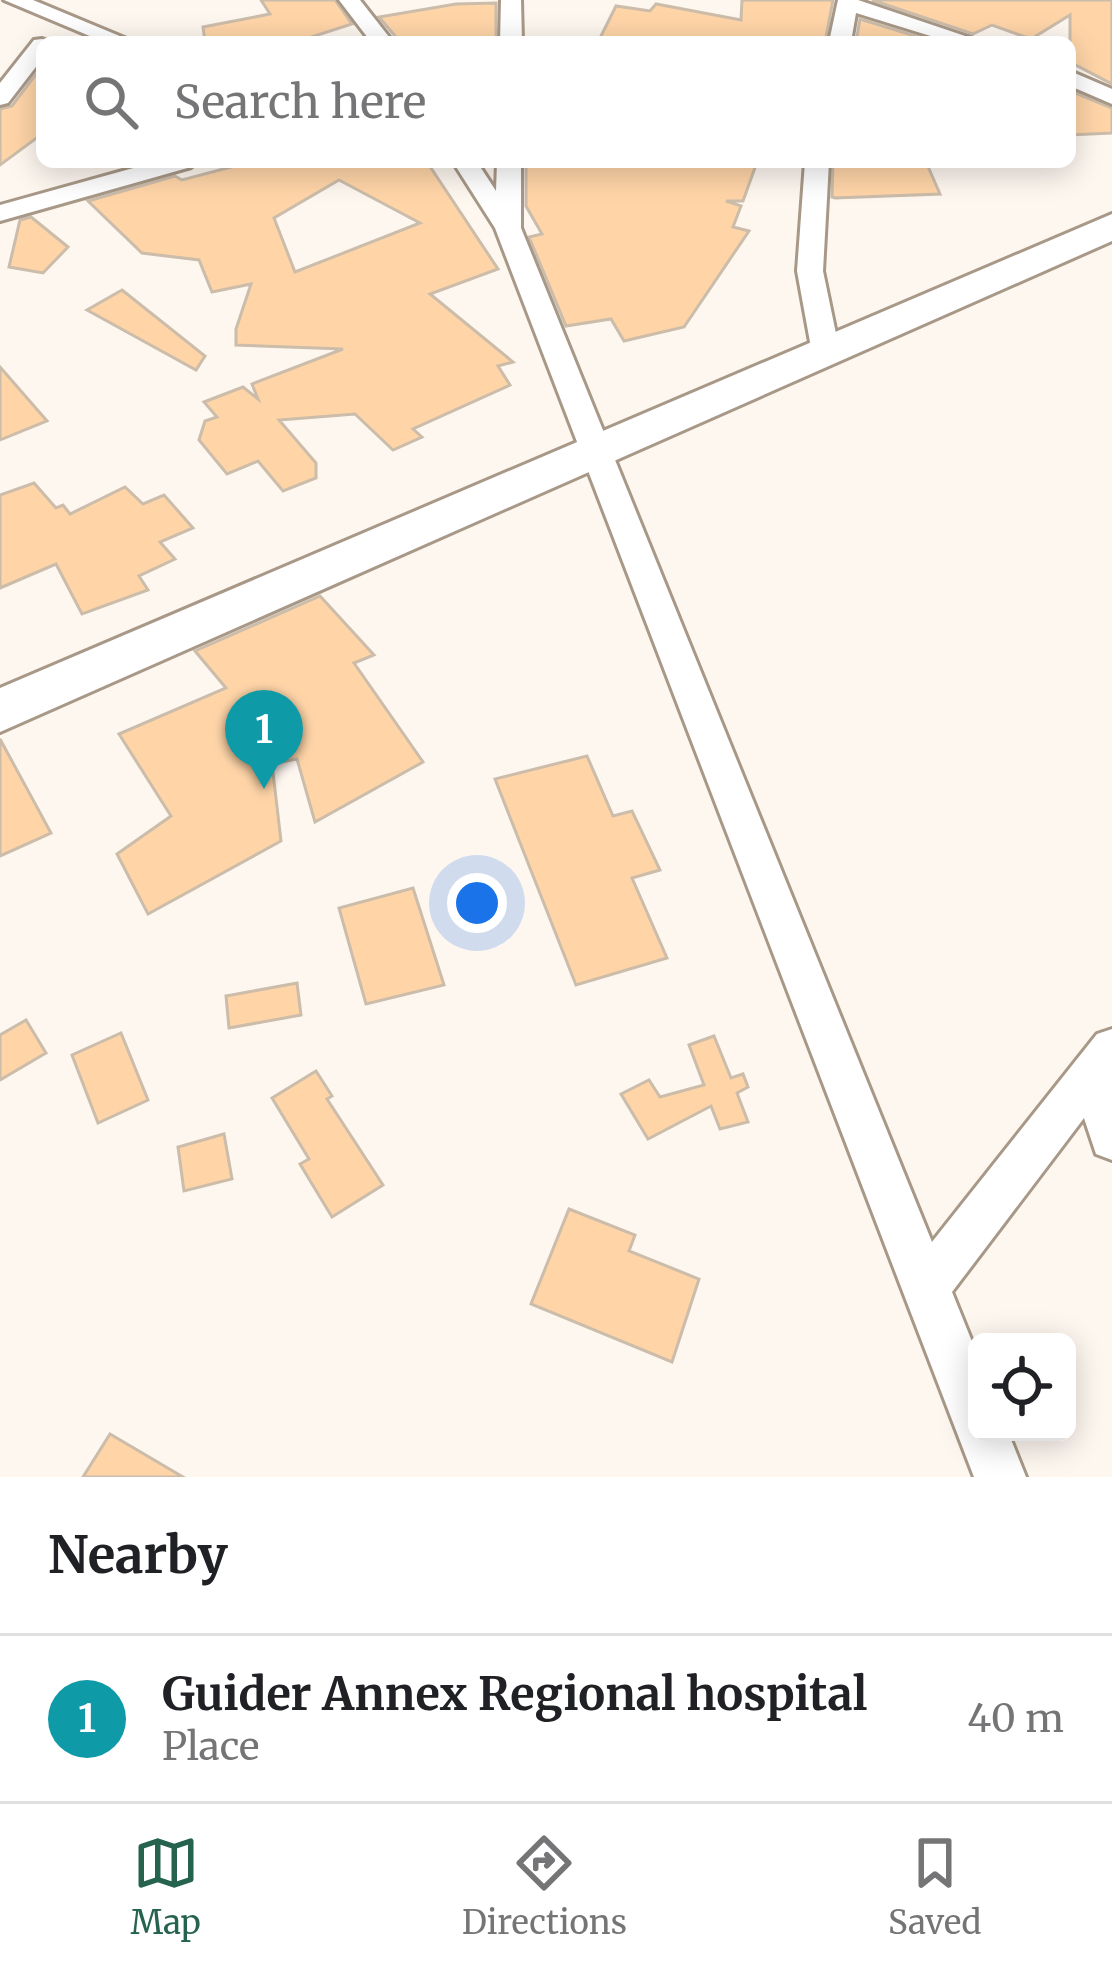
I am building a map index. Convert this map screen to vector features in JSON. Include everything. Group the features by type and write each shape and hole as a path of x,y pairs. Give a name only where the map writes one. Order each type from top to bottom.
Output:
{"main road":[{"path":"0,711 1112,226"}],"street":[{"path":"14,0 108,36"},
{"path":"349,0 377,36"},
{"path":"511,36 512,0"},
{"path":"842,36 848,2 953,36"},
{"path":"48,36 61,18"},
{"path":"0,98 36,52"},
{"path":"1076,81 1112,97"},
{"path":"0,212 160,168"},
{"path":"469,168 508,228 968,1393"},
{"path":"508,228 509,168"},
{"path":"817,168 810,271 826,353"},
{"path":"927,1286 1102,1060"},
{"path":"1102,1060 1112,1139"},
{"path":"986,1441 1000,1477"}],"building":[{"path":"261,0 335,0 352,24 315,36 204,36 203,27 270,14"},
{"path":"742,0 833,0 826,36 601,36 616,6 650,11 656,4 741,20"},
{"path":"872,0 1112,0 1112,84 1076,65 1070,15 1036,36 992,25 973,34"},
{"path":"496,3 496,36 395,36 379,17 456,4"},
{"path":"860,19 915,36 857,36"},
{"path":"36,74 36,138 0,165 0,109 12,106"},
{"path":"1076,93 1112,108 1112,133 1076,135"},
{"path":"227,168 431,168 498,269 430,294 513,362 498,366 510,385 413,429 422,437 393,450 355,414 279,420 316,463 316,478 283,491 258,461 227,474 199,440 205,421 217,417 204,402 243,387 258,399 252,384 343,349 236,345 236,329 251,284 212,292 199,260 142,253 88,201 175,176 182,180","holes":["339,180 420,223 295,272 274,218"]},
{"path":"526,168 755,168 743,201 726,201 741,206 733,227 749,231 684,327 624,341 611,319 566,326 529,237 542,234 526,206"},
{"path":"833,168 929,168 940,194 835,198"},
{"path":"31,217 68,247 43,273 9,267 20,220"},
{"path":"122,290 205,356 196,370 87,310"},
{"path":"0,367 47,421 0,440"},
{"path":"34,483 56,508 63,505 70,514 125,487 143,504 164,495 193,528 160,542 175,559 139,576 148,590 82,614 56,564 0,588 0,495"},
{"path":"320,596 374,655 354,663 423,762 315,822 297,759 272,764 281,841 148,914 117,854 171,816 119,734 226,688 195,651"},
{"path":"0,739 51,833 0,856"},
{"path":"587,756 613,816 632,811 660,870 632,878 667,958 576,985 495,779"},
{"path":"413,888 444,985 366,1004 339,908"},
{"path":"297,983 301,1015 229,1028 226,996"},
{"path":"26,1020 46,1053 0,1080 0,1035"},
{"path":"121,1033 148,1100 98,1123 72,1055"},
{"path":"714,1036 731,1078 743,1074 748,1087 737,1093 748,1122 720,1129 711,1106 648,1139 621,1094 649,1080 660,1097 704,1085 689,1045"},
{"path":"316,1071 332,1096 327,1099 383,1185 332,1217 300,1164 309,1159 272,1098"},
{"path":"224,1134 232,1179 184,1191 178,1147"},
{"path":"569,1209 635,1235 629,1251 699,1279 672,1362 531,1304"},
{"path":"110,1434 183,1477 83,1477"}],"place":[{"name":"Guider Annex Regional hospital","path":"264,789"}]}
